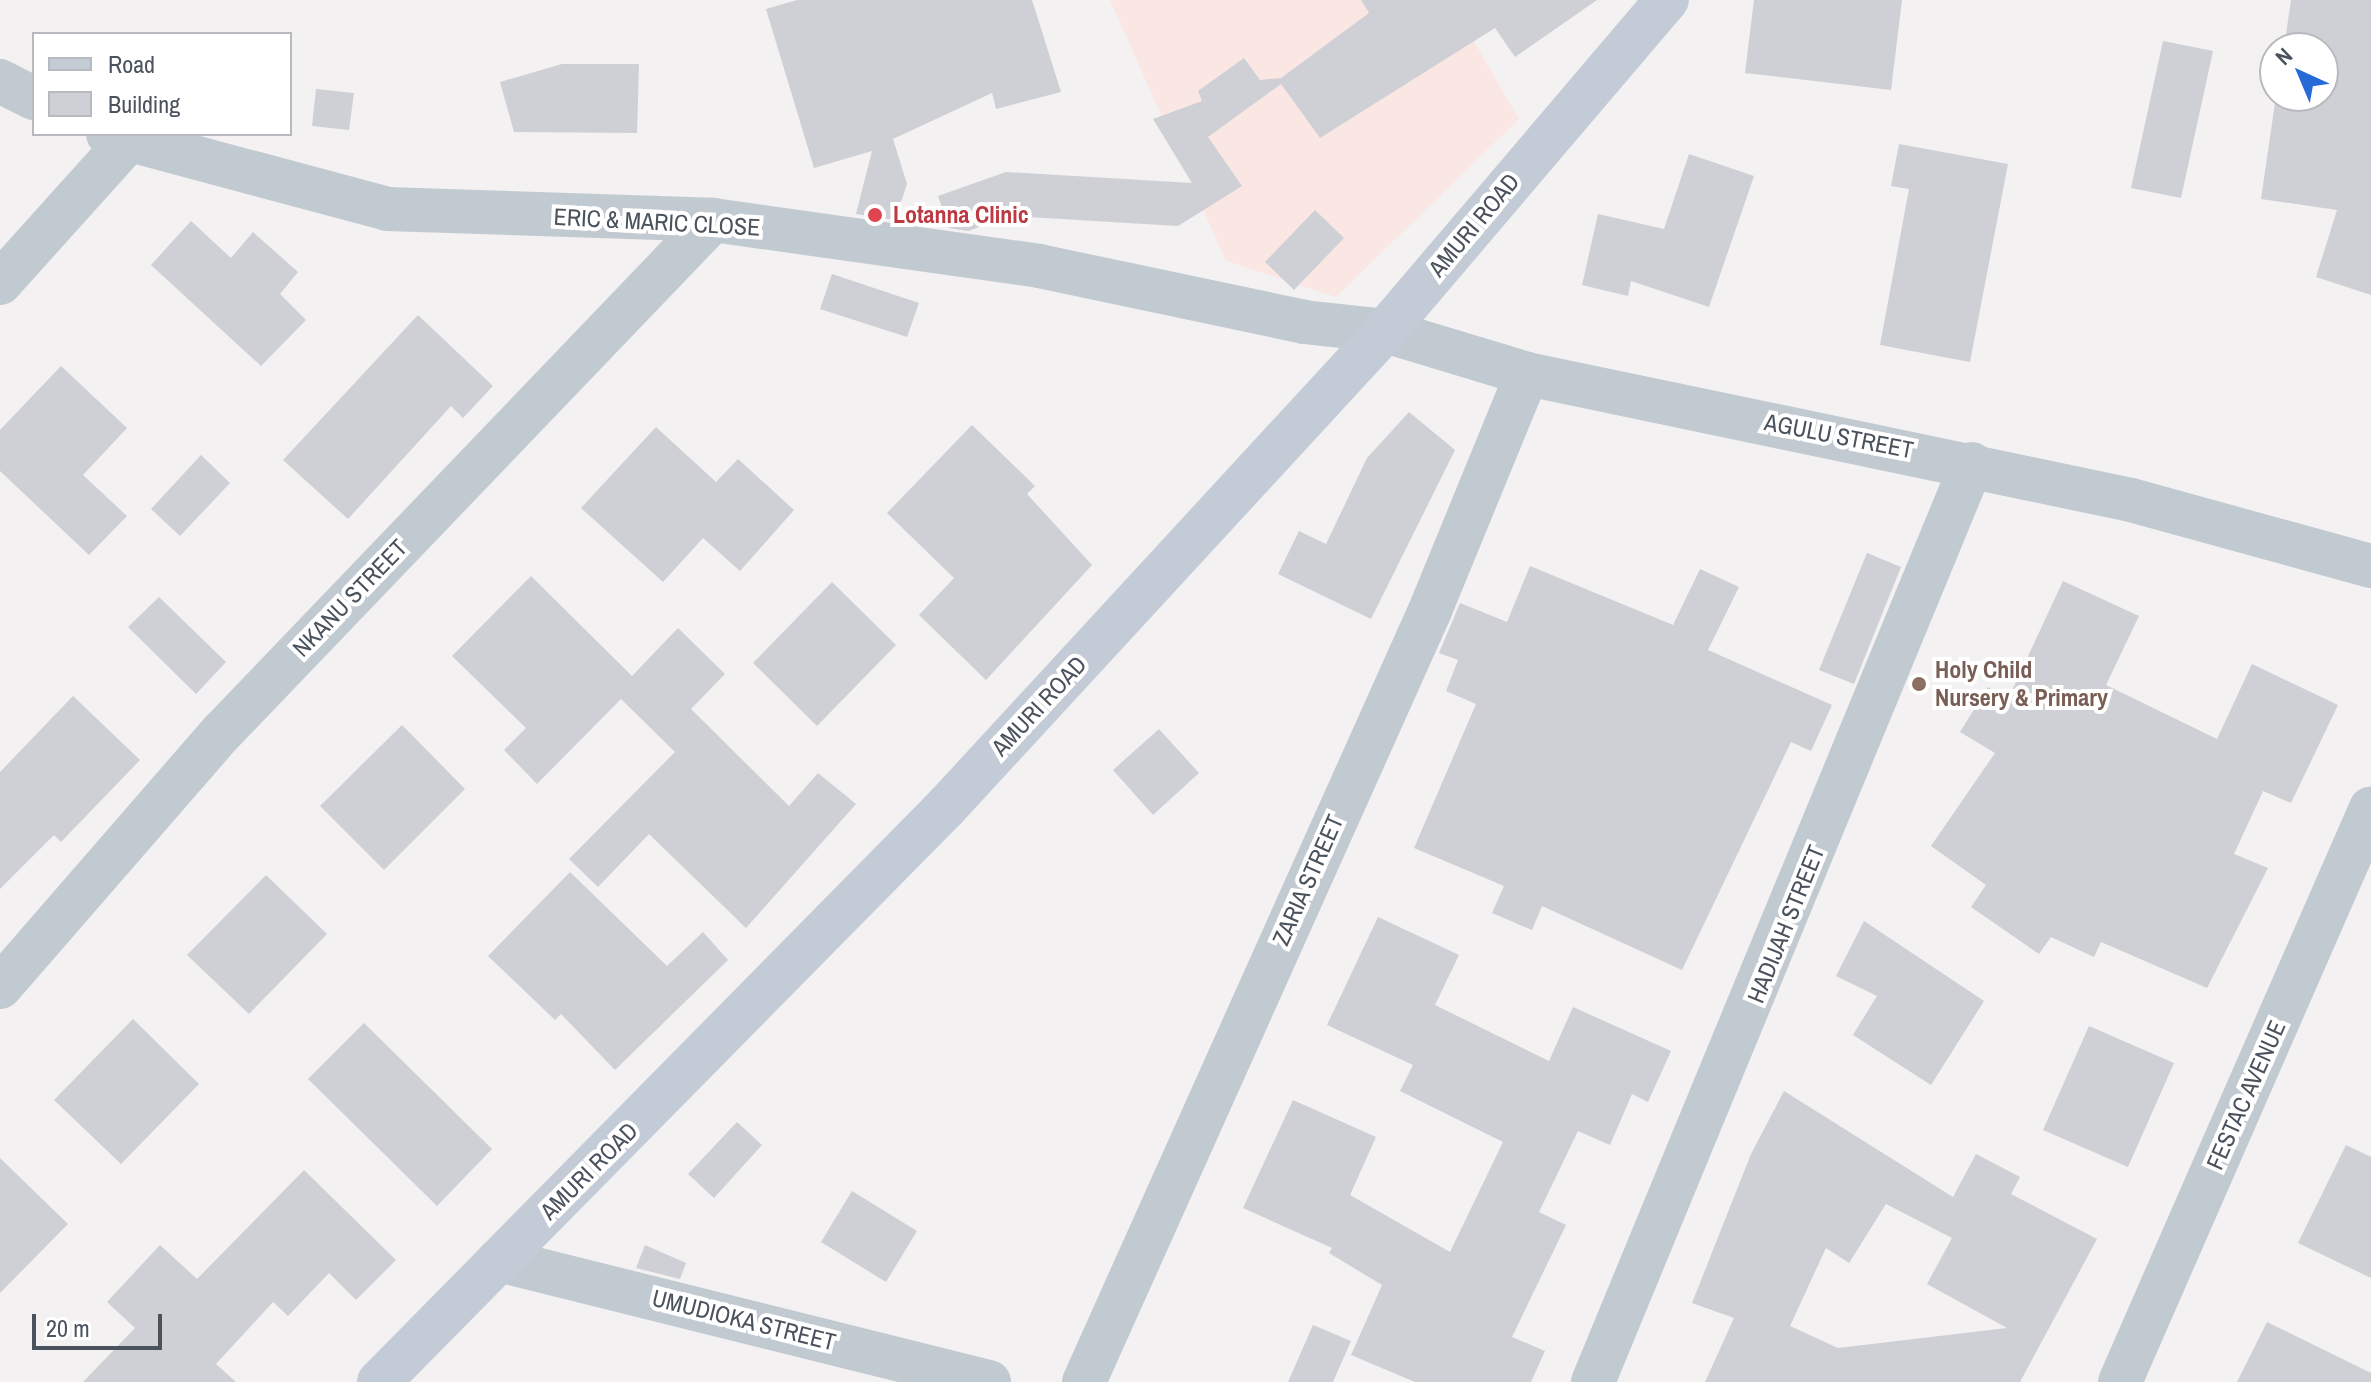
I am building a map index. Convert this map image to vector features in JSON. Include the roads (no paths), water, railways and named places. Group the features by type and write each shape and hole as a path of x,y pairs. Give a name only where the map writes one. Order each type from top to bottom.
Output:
{"main road":[{"name":"AMURI ROAD","path":"379,1382 947,806 1385,331 1667,0"}],"street":[{"path":"0,81 32,97"},
{"path":"0,283 117,138"},
{"name":"ERIC & MARIC CLOSE","path":"117,138 387,209 713,220 1039,266 1304,322"},
{"name":"NKANU STREET","path":"0,987 222,732 713,220"},
{"name":"AGULU STREET","path":"1304,322 1385,331 1527,374 1972,464 2371,566"},
{"name":"ZARIA STREET","path":"1084,1382 1429,613 1527,374"},
{"name":"HADIJAH STREET","path":"1593,1382 1972,464"},
{"name":"FESTAC AVENUE","path":"2120,1382 2371,808"},
{"name":"UMUDIOKA STREET","path":"499,1260 989,1382"}],"place":[{"name":"Lotanna Clinic","path":"875,215"},
{"name":"Holy Child Nursery & Primary","path":"1919,684"}]}
